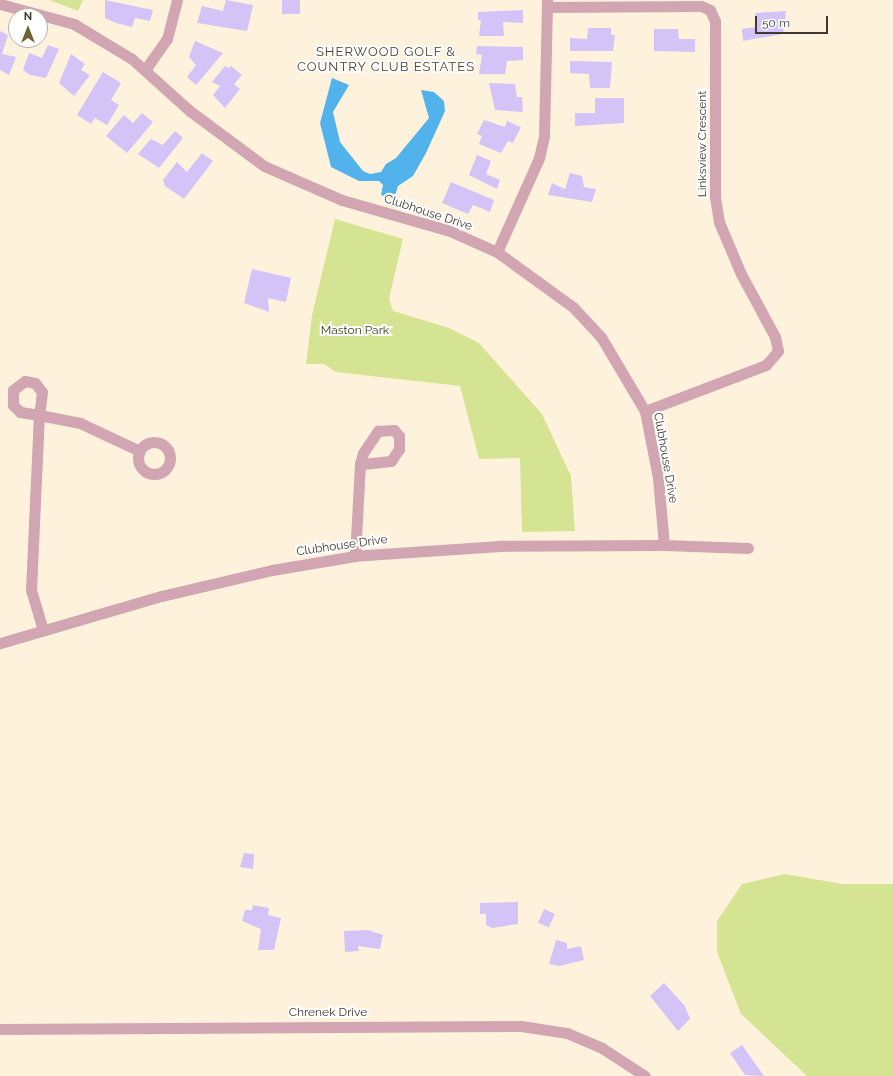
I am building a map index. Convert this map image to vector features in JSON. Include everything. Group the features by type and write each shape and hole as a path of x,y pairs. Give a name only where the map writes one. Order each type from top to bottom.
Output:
{"street":[{"path":"145,70 167,39 177,0"},
{"name":"Linksview Crescent","path":"497,252 538,158 544,136 547,3 701,6 710,10 715,21 715,197 719,222 738,267 775,337 778,351 766,365 645,411"},
{"name":"Clubhouse Drive","path":"0,4 74,24 145,70 190,111 264,166 342,200 450,232 497,252 573,307 601,337 645,411 658,478 664,545 500,546 355,556 231,579 0,643"},
{"path":"43,630 31,590 39,415 80,422 140,451"},
{"path":"355,556 360,464"},
{"path":"664,545 748,548"},
{"name":"Chrenek Drive","path":"0,1029 521,1026 567,1033 602,1048 645,1076"}],"green space":[{"path":"49,0 83,0 78,11"},
{"name":"Maston Park","path":"335,219 403,239 389,299 393,311 449,328 479,343 542,414 571,476 575,531 522,532 520,458 479,459 460,386 336,372 324,364 306,364 312,315"},
{"path":"785,874 842,884 893,884 893,1076 807,1076 741,1014 717,952 717,921 742,884"}],"water":[{"path":"332,78 349,85 333,112 340,142 363,171 370,174 381,172 386,164 396,158 429,118 421,90 434,92 444,101 445,111 426,153 413,176 398,186 394,199 381,195 383,185 379,181 359,181 331,167 320,123"}],"building":[{"path":"105,0 153,10 150,21 135,18 132,27 116,23 105,18"},
{"path":"226,0 253,5 247,31 197,23 202,6 223,11"},
{"path":"282,0 300,0 300,14 282,14"},
{"path":"523,10 523,23 503,22 504,36 479,36 481,20 478,20 478,12"},
{"path":"786,11 783,34 743,41 742,29 757,27 755,13"},
{"path":"588,28 611,28 611,35 615,35 613,51 570,51 570,38 587,39"},
{"path":"654,29 678,29 679,39 695,39 695,52 654,51"},
{"path":"0,31 8,35 2,54 16,57 9,75 0,70"},
{"path":"195,41 223,53 196,85 187,77 196,65 189,57"},
{"path":"48,45 59,49 46,78 30,75 23,70 29,53 42,58 48,48"},
{"path":"477,46 523,47 523,60 507,61 505,74 479,74 482,55 476,54"},
{"path":"71,54 85,64 81,70 90,75 74,96 59,83"},
{"path":"570,61 612,62 610,88 590,88 589,74 570,73"},
{"path":"225,66 229,68 231,66 242,75 234,84 240,89 225,108 213,95 220,86 212,82"},
{"path":"103,72 121,83 111,100 119,105 107,125 95,118 91,124 77,115"},
{"path":"489,83 515,84 517,97 522,97 523,112 495,110"},
{"path":"595,98 624,98 624,123 575,126 575,113 595,113"},
{"path":"142,113 153,122 127,153 106,136 124,115 133,123"},
{"path":"484,120 505,127 507,121 521,127 513,143 508,141 501,153 479,144 482,136 477,134"},
{"path":"175,131 183,138 159,168 138,154 151,139 163,145"},
{"path":"202,153 213,161 184,199 165,186 163,180 177,162 187,172"},
{"path":"477,155 491,161 486,174 500,180 497,189 469,175"},
{"path":"570,173 582,176 584,187 596,189 592,202 548,195 552,183 565,189"},
{"path":"451,182 494,200 490,212 473,205 468,214 442,203"},
{"path":"252,269 291,278 286,302 268,298 269,312 244,303"},
{"path":"244,853 254,854 253,869 240,867"},
{"path":"518,902 518,924 492,928 486,925 486,914 480,914 480,903"},
{"path":"253,905 269,908 268,915 281,918 274,950 258,950 261,929 242,921 245,910 252,910"},
{"path":"544,909 555,914 549,928 538,923"},
{"path":"368,930 383,935 380,949 358,946 359,951 345,952 344,931"},
{"path":"556,940 567,943 567,949 581,946 584,960 559,966 549,964"},
{"path":"664,983 685,1006 690,1019 678,1031 650,996"},
{"path":"742,1045 764,1076 745,1075 730,1053"}],"district":[{"name":"SHERWOOD GOLF & COUNTRY CLUB ESTATES","path":"386,60"}]}
